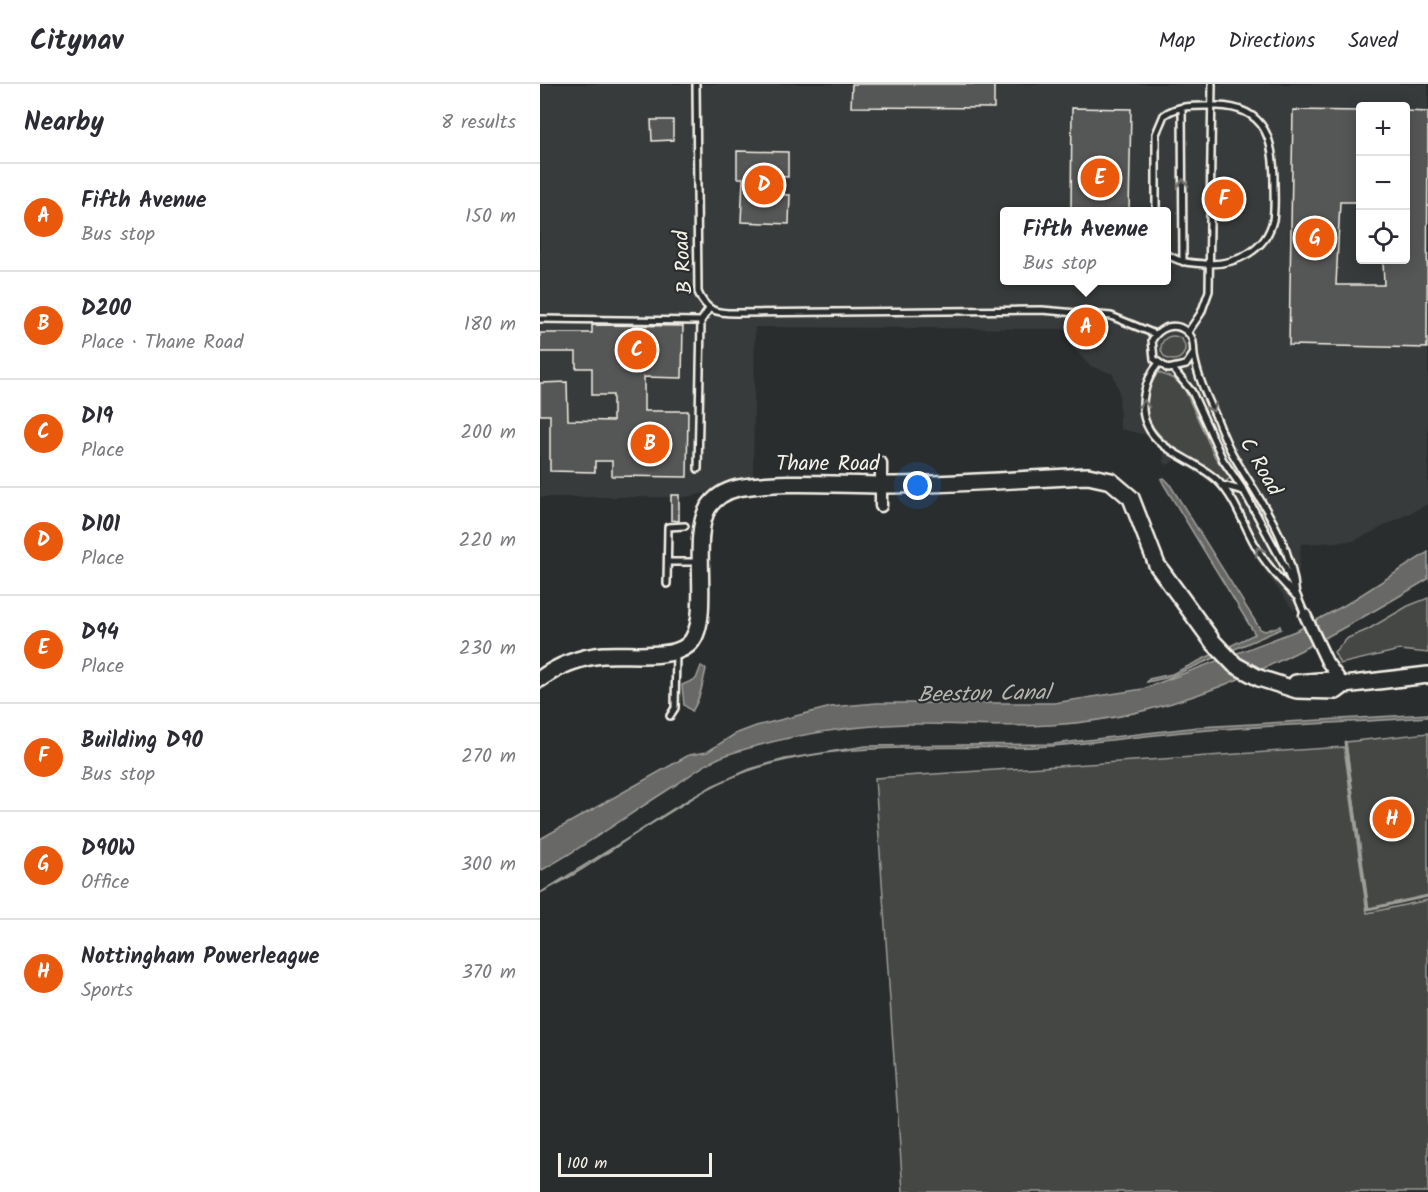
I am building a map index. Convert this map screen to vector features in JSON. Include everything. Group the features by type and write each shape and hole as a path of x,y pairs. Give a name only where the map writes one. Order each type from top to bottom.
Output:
{"street":[{"path":"881,464 881,506"},
{"name":"Thane Road","path":"676,651 692,641 698,629 700,562 705,516 714,500 730,490 766,486 882,485 1088,476 1111,481 1131,498 1157,566 1212,642 1243,670 1280,684 1331,680 1344,685 1428,675"},
{"path":"1305,615 1322,652 1344,685"},
{"path":"540,679 564,665 594,656 676,651"}],"lane":[{"name":"B Road","path":"696,84 698,292 702,301 710,309 701,321 698,469"},
{"path":"1194,353 1186,365 1174,370 1158,364 1151,353 1155,334 1167,326 1182,328 1188,332 1201,313 1207,298 1212,84"},
{"path":"1156,207 1157,127 1164,115 1182,107 1227,106 1244,111 1268,134 1274,157 1274,215 1269,231 1251,252 1228,263 1183,262 1171,256"},
{"path":"1182,107 1183,262"},
{"path":"710,309 718,313 735,314 1042,310 1111,316 1155,334"},
{"path":"540,319 701,321"},
{"name":"C Road","path":"1188,332 1193,342 1202,387 1232,453 1286,546 1294,570 1296,596"},
{"name":"C Road","path":"1158,364 1153,370 1143,396 1142,410 1146,424 1158,440 1211,475 1222,485 1237,507 1258,550 1296,596"},
{"name":"C Road","path":"1174,370 1186,382 1223,460 1244,491 1285,567 1305,615"},
{"name":"C Road","path":"1222,485 1244,491"},
{"path":"667,584 668,527 686,526"},
{"path":"668,562 700,562"},
{"path":"670,716 675,708 676,651"}],"shaded area":[{"path":"540,84 1428,84 1428,504 1354,541 1301,544 1295,612 1258,562 1230,505 1219,489 1176,459 1168,465 1163,462 1164,453 1146,435 1120,429 1119,391 1113,374 1090,366 1070,345 1065,329 755,327 753,478 727,480 706,493 685,497 540,497"},
{"path":"1173,336 1178,337 1184,343 1184,353 1178,359 1173,360 1168,359 1162,353 1161,348 1162,343 1168,337"},
{"path":"1157,372 1174,379 1184,388 1215,457 1230,478 1224,483 1171,446 1150,422 1146,408 1148,393"},
{"path":"1164,478 1260,629 1265,631 1280,626 1281,629 1170,677 1147,682 1149,679 1172,674 1255,634 1164,485 1161,479"},
{"path":"1428,552 1428,579 1294,654 1200,694 1151,709 1102,720 1033,726 885,725 818,732 775,741 724,756 709,763 591,841 540,871 540,839 689,755 707,752 735,734 756,726 831,707 877,703 1054,703 1143,689 1298,630 1345,605"},
{"path":"1428,598 1428,653 1400,650 1340,664 1334,652 1348,638"},
{"path":"701,666 706,669 699,696 692,711 684,705 682,685 696,679"},
{"path":"1428,714 1428,717 1196,731 1054,746 854,750 783,761 748,771 702,792 750,769 785,759 866,746 1053,744 1198,727"},
{"path":"1428,733 1428,896 1368,909 1346,742"},
{"path":"1344,747 1367,913 1428,900 1428,1192 903,1192 875,778"},
{"path":"702,792 638,832 668,812"},
{"path":"638,832 592,863 540,893"}],"building":[{"path":"852,84 994,84 994,108 851,107"},
{"path":"1072,108 1131,109 1129,207 1071,207"},
{"path":"1293,110 1356,111 1356,202 1340,202 1336,285 1384,285 1383,264 1410,264 1410,111 1428,112 1427,348 1289,345"},
{"path":"651,120 673,120 673,140 652,141"},
{"path":"737,151 788,152 788,177 770,176 769,194 790,195 789,224 741,222 743,178 737,178"},
{"path":"592,325 683,326 682,378 644,377 644,411 688,411 687,477 612,476 612,461 595,461 595,472 550,471 550,415 540,415 540,383 567,382 568,420 613,421 613,395 592,395 592,368 576,368 576,352 540,352 540,333 592,333"},
{"path":"671,495 679,495 679,521 671,520"}],"waterway":[{"path":"1345,742 1368,909 1428,896"}],"place":[{"name":"D94","path":"1100,178"},
{"name":"D101","path":"764,185"},
{"name":"Building D90","path":"1224,199"},
{"name":"D90W","path":"1315,238"},
{"name":"Fifth Avenue","path":"1086,327"},
{"name":"D19","path":"637,350"},
{"name":"D200","path":"650,444"},
{"name":"Nottingham Powerleague","path":"1392,819"}],"water label":[{"name":"Beeston Canal","path":"984,695"}]}
